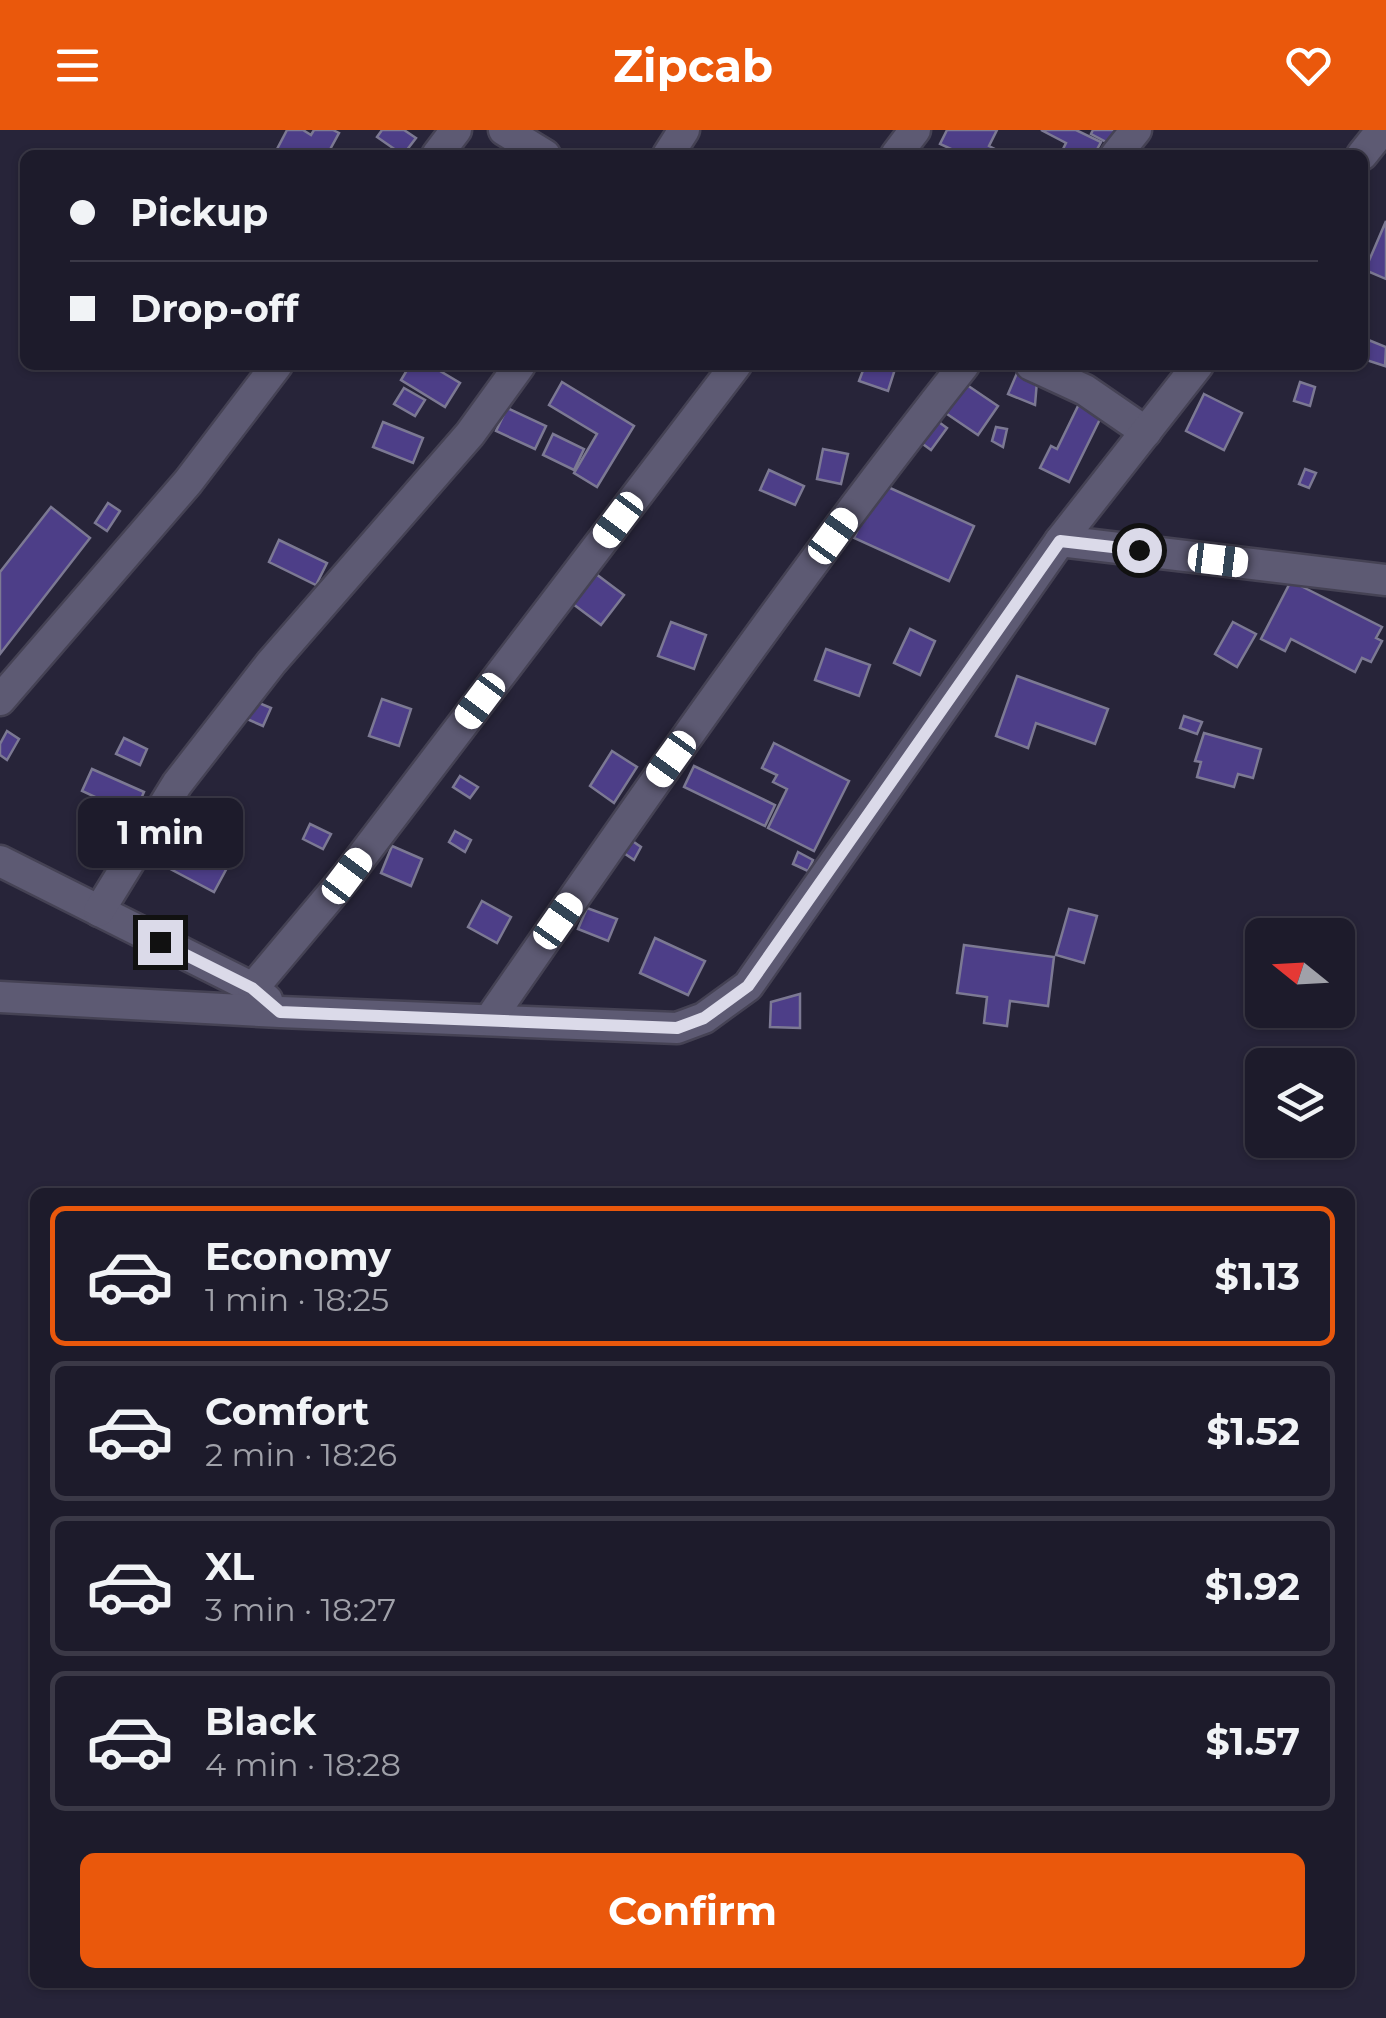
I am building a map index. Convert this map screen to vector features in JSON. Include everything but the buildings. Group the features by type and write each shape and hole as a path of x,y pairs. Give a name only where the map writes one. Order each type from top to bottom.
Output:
{"street":[{"path":"440,150 456,130"},
{"path":"504,130 538,150"},
{"path":"1120,150 1136,130"},
{"path":"1366,150 1382,130"},
{"path":"0,700 188,482 273,370"},
{"path":"99,911 188,769 271,663 470,434 516,370"},
{"path":"252,988 347,876 732,370"},
{"path":"490,1019 810,567 960,370"},
{"path":"1043,370 1085,390 1146,432"},
{"path":"0,997 677,1028 704,1018 748,986 1060,541 1194,370"},
{"path":"1060,541 1386,580"},
{"path":"0,861 252,988 280,1012"}],"route":[{"path":"160,942 252,988 280,1012 677,1028 704,1018 748,986 1060,541 1139,550"}]}
